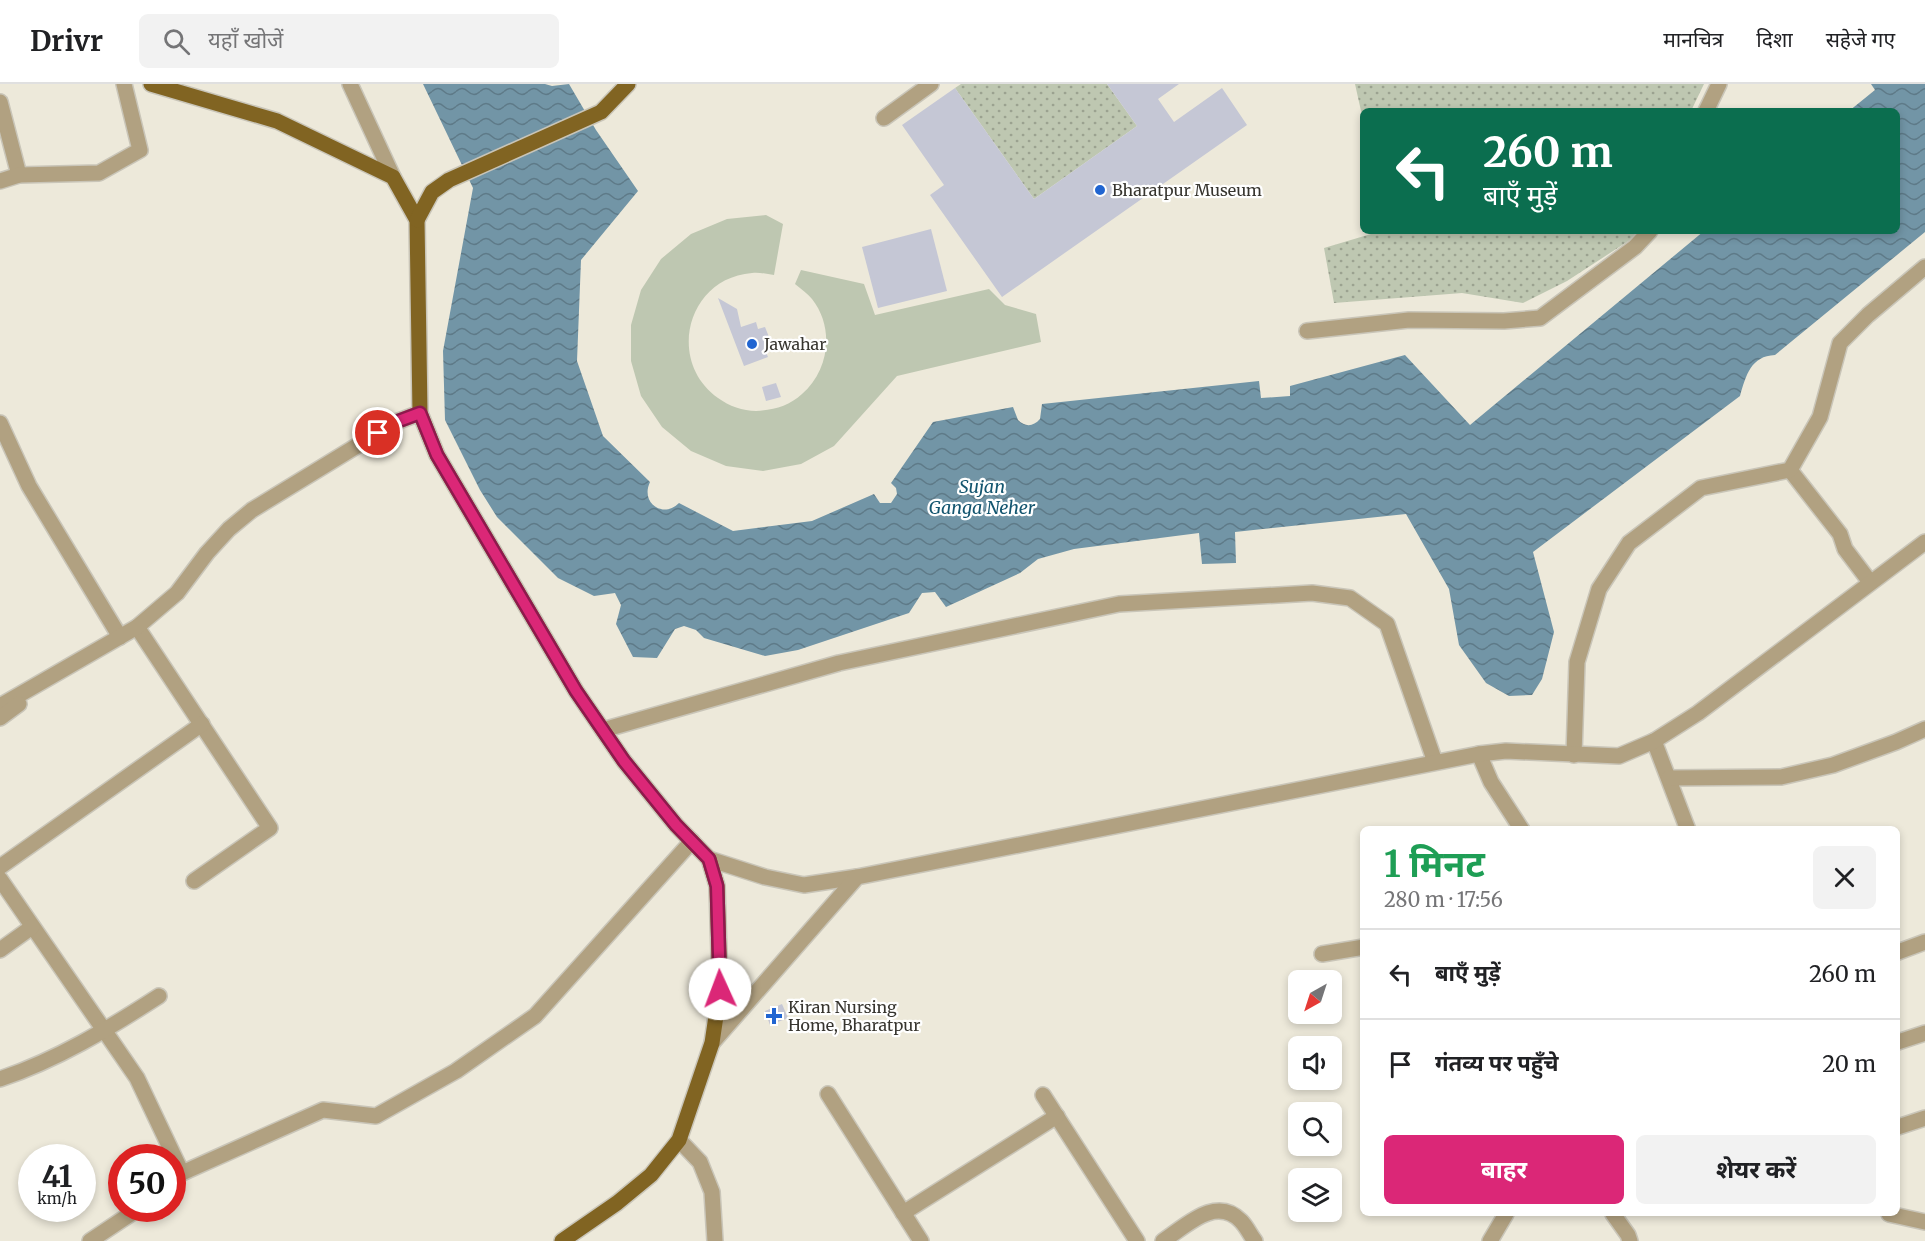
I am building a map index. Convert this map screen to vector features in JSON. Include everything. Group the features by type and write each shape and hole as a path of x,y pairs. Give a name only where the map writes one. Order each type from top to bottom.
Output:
{"main road":[{"path":"151,84 277,121 393,177 417,220 420,413 437,455 576,691 624,761 676,825 709,859 717,886 720,989 712,1043 680,1140 651,1175 617,1203 562,1241"},
{"path":"417,220 432,192 449,180 601,112 628,84"}],"street":[{"path":"0,181 19,175 99,173 140,150 124,84"},
{"path":"350,84 393,177"},
{"path":"884,118 931,84"},
{"path":"1707,108 1719,84"},
{"path":"0,102 19,175"},
{"path":"1307,331 1409,320 1504,321 1540,318 1635,247 1647,234"},
{"path":"1574,755 1576,662 1599,589 1629,543 1701,488 1790,470 1820,417 1840,344 1869,315 1925,267"},
{"path":"0,706 137,627 177,593 207,553 229,529 252,510 396,422 420,413"},
{"path":"0,423 29,486 120,637"},
{"path":"1790,470 1840,534 1845,549 1870,582"},
{"path":"709,859 765,877 804,885 857,877 1479,754 1506,751 1619,756 1654,741 1698,713 1925,542"},
{"path":"603,730 839,663 1119,604 1312,593 1350,597 1387,624 1435,762"},
{"path":"137,627 270,828 194,881"},
{"path":"0,718 64,669"},
{"path":"0,867 202,724"},
{"path":"1669,778 1781,777 1833,765 1925,729"},
{"path":"1654,741 1687,826"},
{"path":"1479,754 1491,782 1519,826"},
{"path":"186,1173 323,1110 376,1116 456,1071 535,1016 692,841"},
{"path":"712,1043 857,877"},
{"path":"0,879 137,1078 164,1144"},
{"path":"0,950 32,927"},
{"path":"1900,951 1925,942"},
{"path":"1322,954 1360,948"},
{"path":"0,1079 31,1069 104,1031 159,996"},
{"path":"1900,1041 1925,1033"},
{"path":"828,1094 921,1241"},
{"path":"1043,1095 1137,1241"},
{"path":"903,1213 1057,1116"},
{"path":"1900,1122 1925,1118"},
{"path":"680,1140 700,1161 712,1192 715,1241"},
{"path":"1163,1241 1206,1212 1219,1210 1232,1213 1243,1222 1255,1241"},
{"path":"1490,1241 1505,1216"},
{"path":"1614,1216 1630,1241"},
{"path":"1898,1216 1925,1222"},
{"path":"90,1241 118,1222"}],"green space":[{"path":"961,84 1107,84 1137,126 1034,199 955,88"},
{"path":"1355,84 1704,84 1692,108 1360,108"},
{"path":"766,215 783,224 774,275 755,273 730,278 712,289 699,305 691,324 689,344 692,364 702,382 718,398 731,406 756,411 781,407 802,394 818,374 826,349 824,323 812,299 795,284 801,270 864,284 875,315 989,289 1005,305 1036,314 1041,342 897,376 834,446 801,464 763,471 726,466 691,451 662,427 641,396 631,361 631,325 641,290 661,259 691,234 727,219"},
{"path":"1371,234 1635,234 1630,240 1567,281 1523,303 1462,293 1334,303 1324,248"}],"water":[{"name":"Sujan Ganga Neher","path":"423,84 545,84 552,86 569,84 596,130 638,191 581,260 577,361 603,436 650,482 648,496 655,506 666,509 673,508 679,503 733,531 812,521 874,494 880,503 891,503 897,494 896,488 891,483 933,422 1013,407 1018,420 1029,425 1035,424 1040,419 1042,404 1259,381 1261,398 1290,396 1290,386 1405,355 1470,425 1700,234 1900,234 1900,108 1853,108 1875,90 1871,84 1925,84 1925,232 1775,355 1767,356 1755,363 1747,374 1740,396 1533,552 1554,632 1542,679 1532,695 1509,696 1486,683 1459,645 1449,589 1406,514 1235,532 1236,563 1202,564 1199,533 1074,549 1038,559 1020,573 946,607 935,592 922,593 909,613 798,650 765,656 704,638 696,630 684,626 675,629 657,658 633,657 616,624 621,605 615,593 594,596 558,578 497,517 480,490 445,420 443,351 473,188"}],"building":[{"name":"Bharatpur Museum","path":"1107,84 1179,84 1158,99 1174,122 1222,88 1247,125 1002,297 930,195 944,185 902,125 955,88 1034,199 1137,126"},
{"path":"931,229 947,291 878,308 862,247"},
{"path":"718,298 737,309 741,327 756,322 758,329 765,327 773,347 765,350 768,357 744,366"},
{"path":"776,383 781,397 766,401 762,387"},
{"path":"782,1004 788,1018 770,1025 765,1011"}],"place":[{"name":"Bharatpur Museum","path":"1100,190"},
{"name":"Jawahar","path":"752,344"},
{"name":"Kiran Nursing Home, Bharatpur","path":"774,1016"}],"route":[{"path":"378,433 396,422 420,413 437,455 576,691 624,761 676,825 709,859 717,886 720,989"}]}
